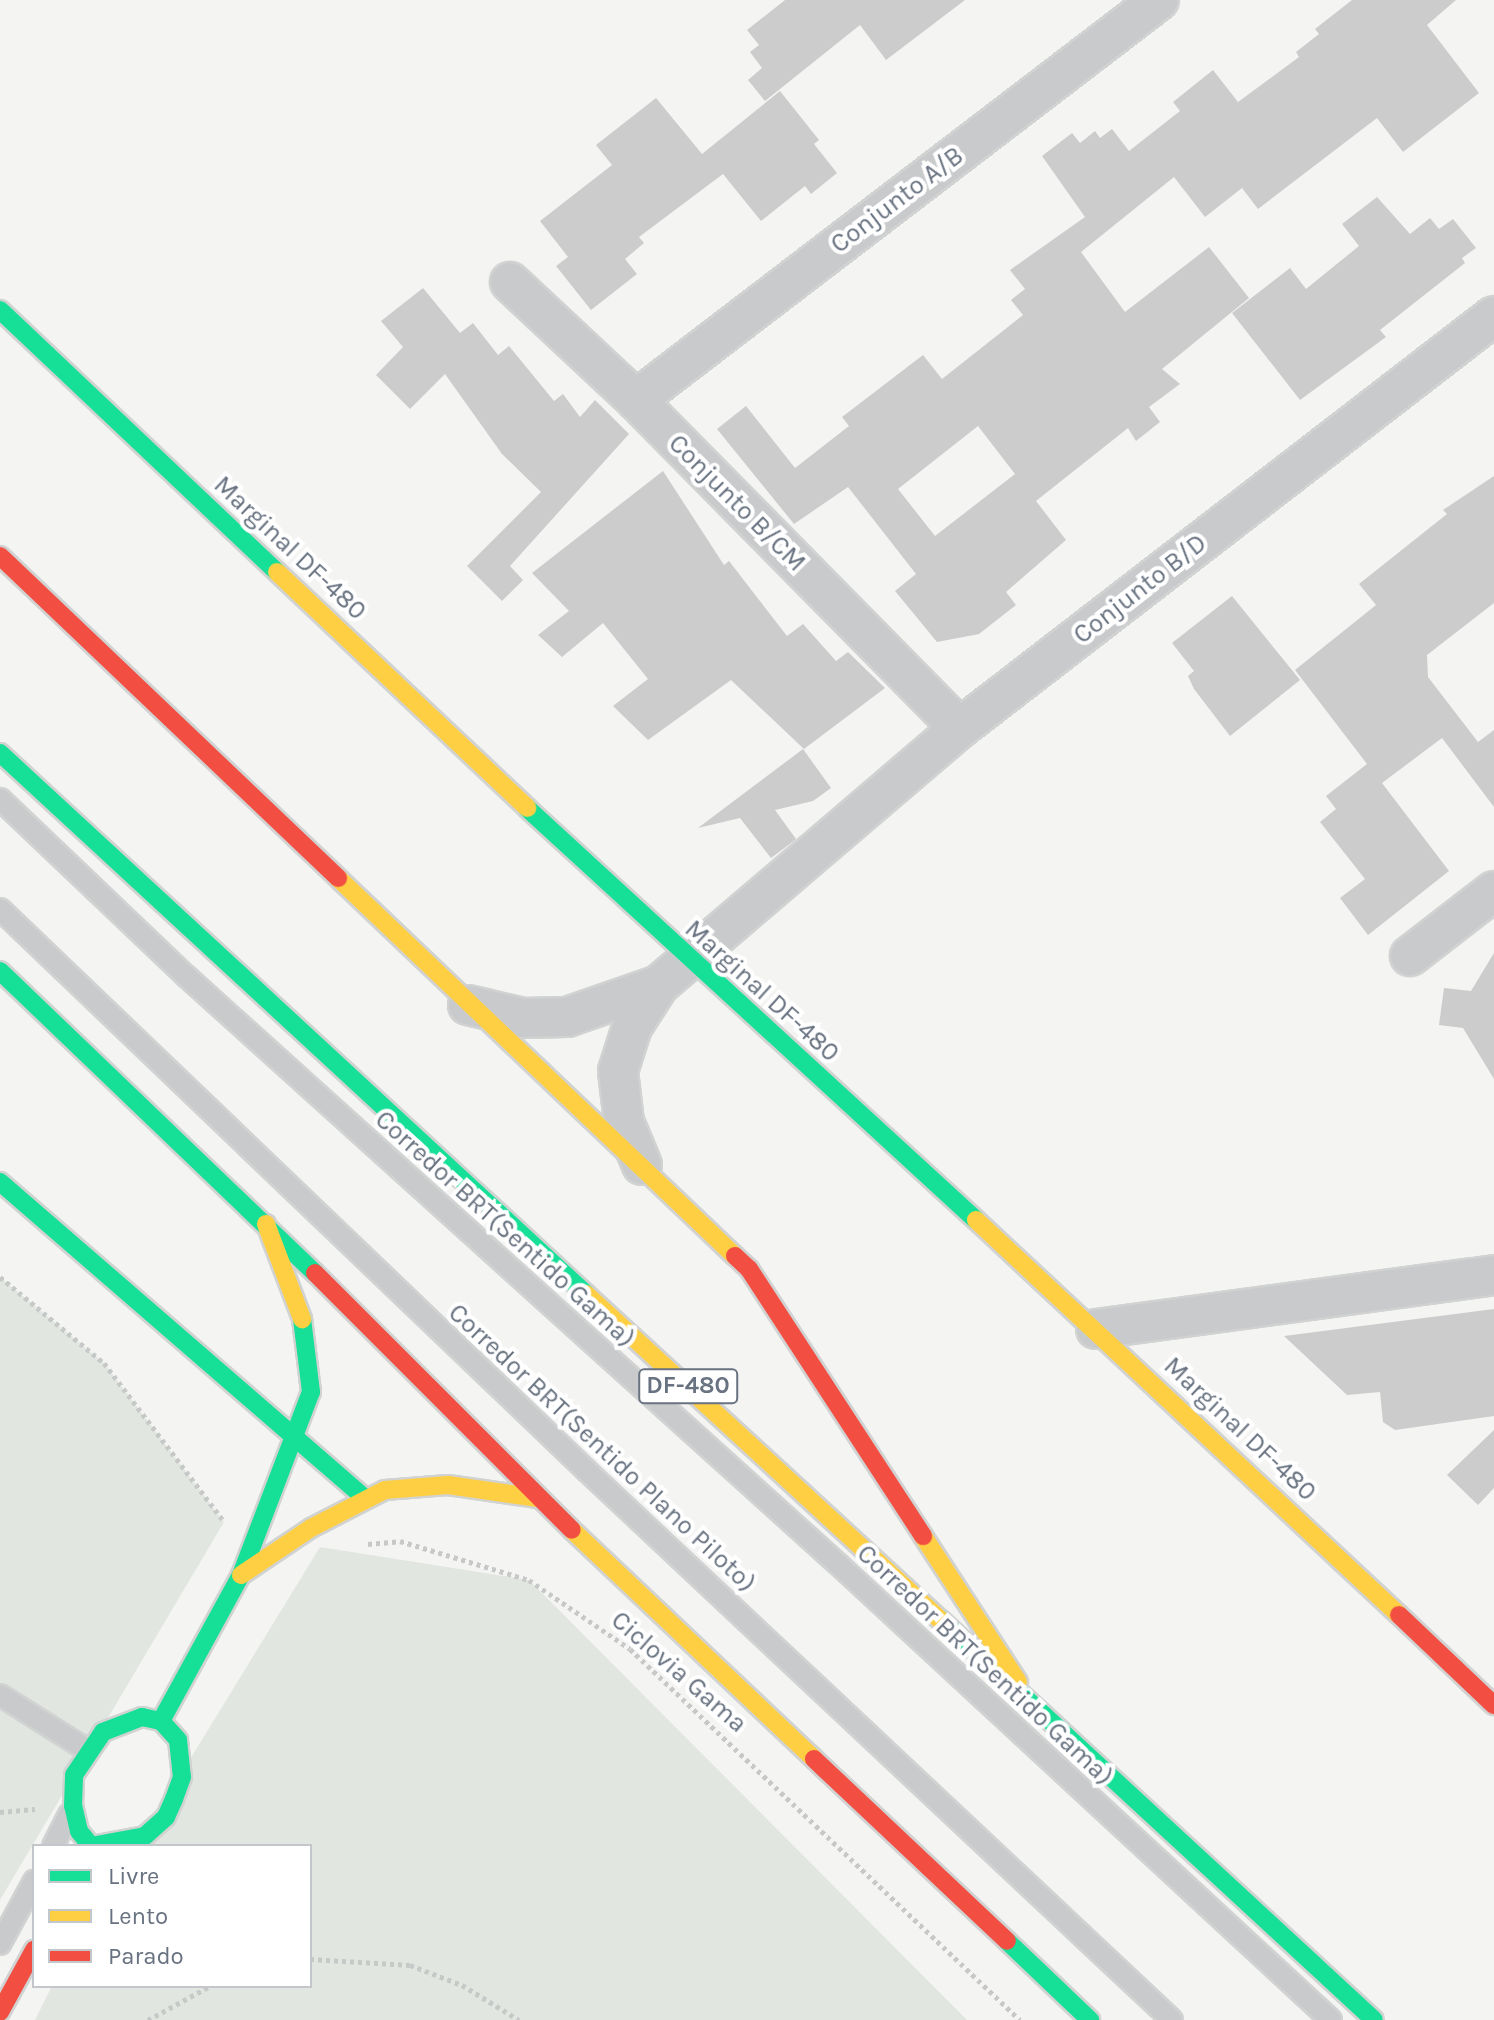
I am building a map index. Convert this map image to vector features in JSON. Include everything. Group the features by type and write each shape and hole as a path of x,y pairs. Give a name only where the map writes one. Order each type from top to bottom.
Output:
{"street":[{"name":"Conjunto A/B","path":"636,400 1159,0"},
{"name":"Conjunto B/CM","path":"510,282 636,400 960,728"},
{"name":"Marginal DF-480","path":"0,310 688,959 1096,1329 1494,1705"},
{"name":"Conjunto B/D","path":"659,985 790,868 960,728 1494,316"},
{"path":"0,556 468,1005 642,1165 749,1269 1029,1697"},
{"name":"DF-480","path":"0,753 1029,1697 1374,2020"},
{"path":"1410,956 1494,891"},
{"path":"0,971 265,1222 538,1498 1090,2020"},
{"path":"468,1005 523,1018 567,1017 659,985"},
{"path":"642,1165 624,1122 618,1071 632,1027 659,985"},
{"path":"0,1182 364,1497"},
{"path":"161,1721 241,1575 311,1392 310,1355 290,1280 265,1222"},
{"path":"1096,1329 1494,1275"},
{"path":"241,1575 364,1497 448,1485 538,1498"},
{"path":"89,1844 79,1831 73,1806 74,1775 87,1750 119,1723 142,1717 161,1721 178,1740 182,1777 166,1817 145,1836 122,1844"},
{"path":"0,2012 32,1954"}],"lane":[{"name":"Corredor BRT(Sentido Gama)","path":"0,799 186,976 839,1565 1331,2020"},
{"name":"Corredor BRT(Sentido Plano Piloto)","path":"0,909 587,1471 1172,2020"},
{"path":"0,1695 87,1750"},
{"path":"54,1844 73,1806"},
{"path":"0,1944 32,1885"}],"path":[{"path":"0,1277 104,1363 224,1522 259,1533"},
{"name":"Ciclovia Gama","path":"360,1544 400,1541 529,1580 630,1649 1020,2020"},
{"path":"312,1959 410,1965 462,1985 519,2020"},
{"path":"148,2020 206,1988"}],"shaded area":[{"path":"0,1277 104,1363 224,1522 0,1900"},
{"path":"320,1547 529,1580 967,2020 35,2020 51,1988 312,1988 312,1844 138,1844"}],"building":[{"path":"785,0 965,0 886,60 860,25 765,101 748,80 762,68 750,52 759,45 747,30"},
{"path":"1352,0 1456,0 1427,25 1479,93 1403,152 1377,118 1258,209 1242,188 1205,217 1174,177 1081,252 1125,312 1209,247 1249,298 1162,369 1180,384 1149,407 1160,422 1136,441 1128,428 1036,501 1066,540 1006,592 1016,605 979,634 937,642 895,591 916,574 848,487 794,524 717,429 746,406 795,468 849,426 842,417 923,355 942,379 1023,315 1011,300 1025,289 1010,270 1085,217 1042,156 1072,133 1080,143 1095,131 1100,138 1112,129 1129,151 1180,111 1173,102 1213,70 1238,102 1299,57 1296,52 1319,34 1315,29","holes":["978,426 1015,474 935,536 898,489"]},
{"path":"780,91 819,140 814,144 837,173 811,194 805,186 761,221 723,174 639,237 644,243 625,259 637,274 591,310 556,266 568,257 540,221 612,165 596,145 656,98 702,154"},
{"path":"1377,197 1410,234 1430,218 1439,229 1453,219 1476,248 1462,258 1465,263 1380,330 1386,337 1300,400 1232,313 1290,268 1306,289 1359,246 1342,224"},
{"path":"423,288 460,333 473,323 498,355 509,346 554,401 563,394 580,417 595,400 629,434 510,566 523,580 502,601 467,566 541,492 502,454 445,374 410,409 376,375 403,347 381,321"},
{"path":"663,471 724,565 729,561 787,636 803,624 836,661 848,652 885,688 804,749 731,680 648,740 613,706 648,679 603,623 562,657 538,635 569,611 532,573"},
{"path":"1494,476 1494,603 1427,655 1428,677 1478,742 1494,730 1494,807 1442,738 1382,783 1449,871 1368,935 1340,898 1365,879 1320,822 1336,809 1326,796 1367,764 1295,670 1376,605 1359,584 1447,514 1443,510"},
{"path":"1232,596 1300,680 1230,736 1194,689 1188,676 1194,671 1172,643"},
{"path":"803,749 831,788 813,801 775,810 796,839 791,843 771,858 740,818 698,828"},
{"path":"1494,953 1494,1079 1463,1028 1439,1025 1444,988 1471,991"},
{"path":"1494,1309 1494,1416 1395,1430 1383,1422 1380,1392 1347,1395 1284,1336"},
{"path":"1494,1430 1494,1488 1478,1505 1447,1475"}],"traffic: fast":[{"path":"0,310 277,572"},
{"path":"0,753 586,1294"},
{"path":"527,808 976,1220"},
{"path":"0,971 315,1273"},
{"path":"0,1182 364,1497"},
{"path":"161,1721 241,1575 311,1392 302,1319"},
{"path":"941,1620 1374,2020"},
{"path":"102,1844 145,1836 166,1817 182,1777 178,1740 161,1721 142,1717"},
{"path":"89,1844 79,1831 73,1806 74,1775 103,1732 142,1717"},
{"path":"1007,1941 1090,2020"}],"traffic: slow":[{"path":"277,572 527,808"},
{"path":"338,878 735,1256"},
{"path":"976,1220 1399,1615"},
{"path":"266,1224 302,1319"},
{"path":"586,1294 941,1620"},
{"path":"241,1575 311,1528 385,1490 448,1485 538,1498"},
{"path":"572,1530 814,1759"},
{"path":"923,1536 1018,1682"}],"traffic: jam":[{"path":"0,556 338,878"},
{"path":"735,1256 749,1269 923,1536"},
{"path":"315,1273 572,1530"},
{"path":"1399,1615 1494,1705"},
{"path":"814,1759 1007,1941"},
{"path":"0,2012 32,1954"}]}
